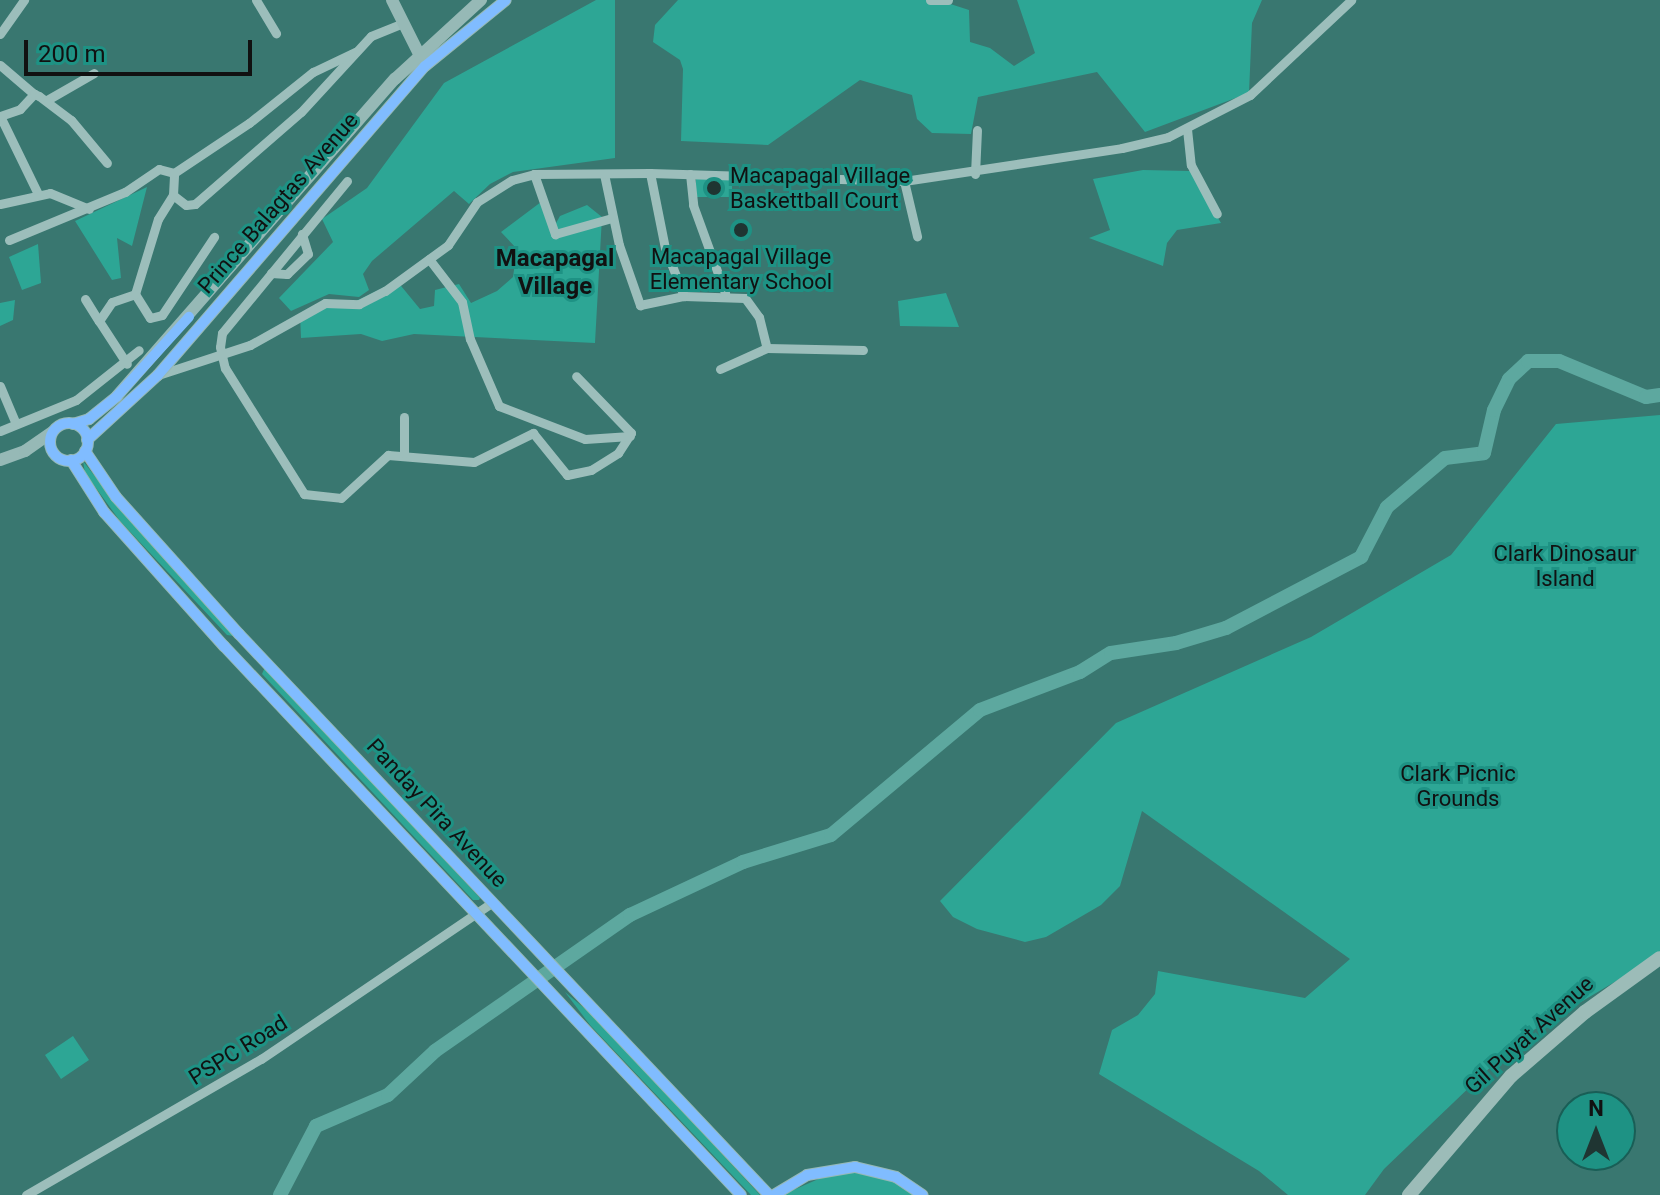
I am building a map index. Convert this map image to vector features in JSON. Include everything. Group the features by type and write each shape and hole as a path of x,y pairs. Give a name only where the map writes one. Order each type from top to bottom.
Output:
{"main road":[{"path":"393,0 422,60"},
{"name":"Prince Balagtas Avenue","path":"52,432 108,404 422,60 481,0"},
{"name":"Prince Balagtas Avenue","path":"71,460 158,375 422,60 506,0"},
{"name":"Panday Pira Avenue","path":"73,424 116,497 239,634 771,1195"},
{"path":"0,460 25,451 52,432 55,455"},
{"path":"25,451 71,460"},
{"name":"Panday Pira Avenue","path":"71,460 104,512 224,646 512,948 741,1195"},
{"path":"224,646 239,634"},
{"name":"Gil Puyat Avenue","path":"1409,1195 1511,1076 1585,1012 1660,958"},
{"path":"771,1195 807,1175 855,1167 896,1177 923,1195"}],"street":[{"path":"0,34 24,0"},
{"path":"256,0 276,33"},
{"path":"930,0 948,0"},
{"path":"158,375 221,357 325,303 365,302 429,259 463,228 477,202 534,174 650,173 904,181 975,174 1037,159 1122,148 1187,129 1266,82 1351,0"},
{"path":"173,195 186,205 195,204 301,112 371,36 404,23"},
{"path":"9,240 89,209 159,169 174,173 249,123 304,78 355,52"},
{"path":"0,65 34,94 47,100 107,163"},
{"path":"47,100 94,73"},
{"path":"34,94 20,109 0,116 38,194"},
{"path":"1187,129 1191,165 1217,214"},
{"path":"975,174 977,130"},
{"path":"174,173 173,195 158,219 135,294 150,318 162,315 214,237"},
{"path":"650,173 665,248 684,296"},
{"path":"534,174 555,234 612,218"},
{"path":"604,174 612,218 642,307 684,296 725,293 753,305 767,348"},
{"path":"690,174 693,205 725,293"},
{"path":"347,181 222,333 221,357 304,494 341,498 379,459 404,453 474,462 533,433 540,435 561,470 573,476 610,460 630,436"},
{"path":"904,181 917,236"},
{"path":"0,204 38,194 89,209"},
{"path":"271,273 287,274 308,254 302,234"},
{"path":"429,259 462,302 470,339 499,406 585,439 630,436"},
{"path":"99,321 112,302 135,294"},
{"path":"85,299 127,364"},
{"path":"720,369 767,348 863,350"},
{"path":"0,431 76,400 127,364 139,350"},
{"path":"576,376 630,436"},
{"path":"0,386 16,424"},
{"path":"404,417 404,453"},
{"name":"PSPC Road","path":"26,1195 261,1059 461,924 490,898"}],"green space":[{"path":"596,0 615,0 615,158 513,172 490,184 469,204 454,191 372,261 363,274 369,290 359,297 329,294 291,311 279,298 333,242 322,219 367,188 444,83"},
{"path":"678,0 938,0 969,10 970,42 990,48 1014,66 1035,53 1017,0 1262,0 1252,23 1249,93 1145,132 1097,72 978,97 971,134 932,133 917,119 912,95 860,80 768,145 681,141 683,69 680,60 653,42 655,25"},
{"path":"1143,170 1190,171 1221,223 1177,230 1167,243 1163,266 1089,238 1110,230 1093,179"},
{"name":"Macapagal Village Baskettball Court","path":"696,179 732,179 732,197 696,197"},
{"path":"147,187 132,246 117,238 121,278 112,280 75,221"},
{"path":"541,202 552,230 560,216 587,205 602,217 595,343 414,334 382,341 361,334 301,338 300,314 329,302 356,301 397,281 420,309 434,306 435,290 459,284 471,303 497,291 513,277 517,249 501,232"},
{"path":"38,244 41,283 22,290 9,257"},
{"path":"946,293 959,327 900,326 898,301"},
{"path":"15,300 13,320 0,326 0,303"},
{"name":"Clark Picnic Grounds","path":"1660,415 1660,955 1522,1037 1384,1169 1365,1195 1288,1195 1259,1171 1099,1074 1112,1030 1138,1015 1155,994 1158,971 1305,998 1350,959 1142,811 1120,886 1101,905 1046,937 1025,942 977,929 953,917 940,901 1116,723 1311,637 1451,555 1556,424"},
{"path":"83,461 234,636 227,635 120,521 85,473"},
{"path":"265,667 479,900 473,900 262,674"},
{"path":"565,992 596,1018 760,1195 751,1195 590,1025"},
{"path":"73,1036 89,1060 61,1079 45,1055"},
{"path":"839,1170 894,1180 918,1195 782,1195"}],"waterway":[{"path":"280,1195 316,1126 388,1095 435,1051 630,915 743,862 831,835 980,710 1080,672 1111,653 1176,643 1226,628 1361,557 1387,507 1445,458 1484,453 1494,410 1509,379 1528,361 1559,361 1646,397 1660,395"}],"cycle path":[{"path":"87,440 158,375 425,66 506,0"},
{"path":"73,424 89,419 117,396 189,317"},
{"path":"69,423 82,429 88,442 82,455 69,461 56,455 50,442 56,429 69,423"},
{"path":"85,451 116,497 239,634 769,1195"},
{"path":"71,460 104,512 224,646 741,1195"},
{"path":"774,1195 807,1175 855,1167 896,1177 923,1195"}],"place":[{"name":"Macapagal Village Baskettball Court","path":"714,188"},
{"name":"Macapagal Village Elementary School","path":"741,230"}],"district":[{"name":"Macapagal Village","path":"555,273"}],"park label":[{"name":"Clark Dinosaur Island","path":"1565,566"}]}
